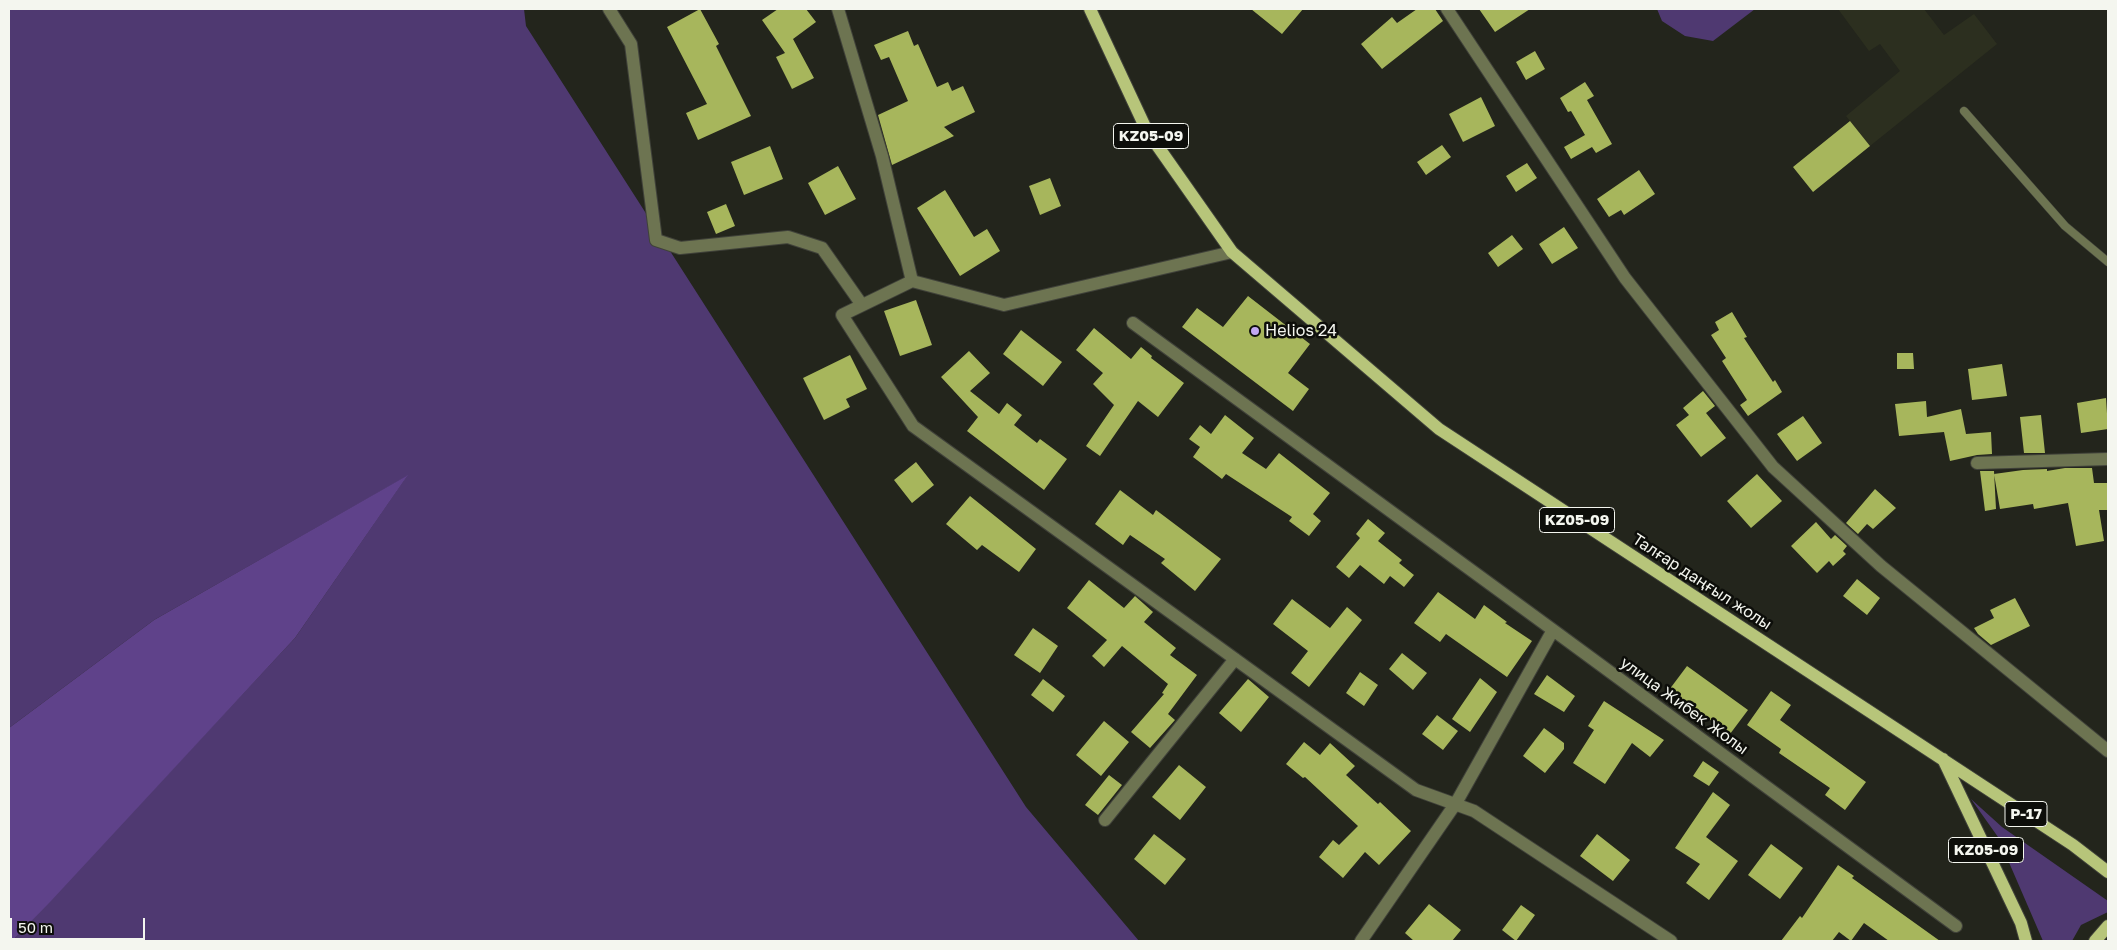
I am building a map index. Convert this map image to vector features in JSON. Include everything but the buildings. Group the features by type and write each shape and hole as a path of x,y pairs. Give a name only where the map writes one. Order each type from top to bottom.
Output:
{"main road":[{"name":"Талғар даңғыл жолы","path":"1090,9 1148,131 1232,252 1439,429 2073,845 2108,872"},
{"name":"KZ05-09","path":"1943,759 2020,923 2026,941"},
{"path":"2095,941 2108,926"}],"street":[{"path":"609,9 631,44 656,240 680,248 788,237 805,242 822,248 862,305"},
{"path":"838,9 882,156 912,281"},
{"path":"1447,9 1625,278 1773,467 1881,566 2108,751"},
{"path":"1232,252 1004,305 912,281 842,314 912,426 1416,790 1474,811 1671,941"},
{"name":"улица Жибек Жолы","path":"1133,323 1956,926"},
{"path":"1977,463 2108,459"},
{"path":"1361,941 1456,803 1553,630"},
{"path":"1105,820 1235,659"}],"lane":[{"path":"1964,111 2065,226 2108,262"}],"shaded area":[{"path":"9,9 524,9 526,26 1026,807 1139,941 12,941 295,638 407,476 154,620 9,728"},
{"path":"1657,9 1755,9 1713,41 1685,36 1662,21"},
{"path":"1838,9 1924,9 1944,35 1974,14 1997,44 1870,146 1846,116 1900,71 1880,44 1869,51"},
{"path":"408,475 295,638 50,902 12,941 9,941 9,728 154,620"},
{"path":"1971,799 2002,827 2108,901 2108,912 2081,925 2072,941 2043,941 1998,837"}],"place":[{"name":"Helios 24","path":"1255,331"}]}
